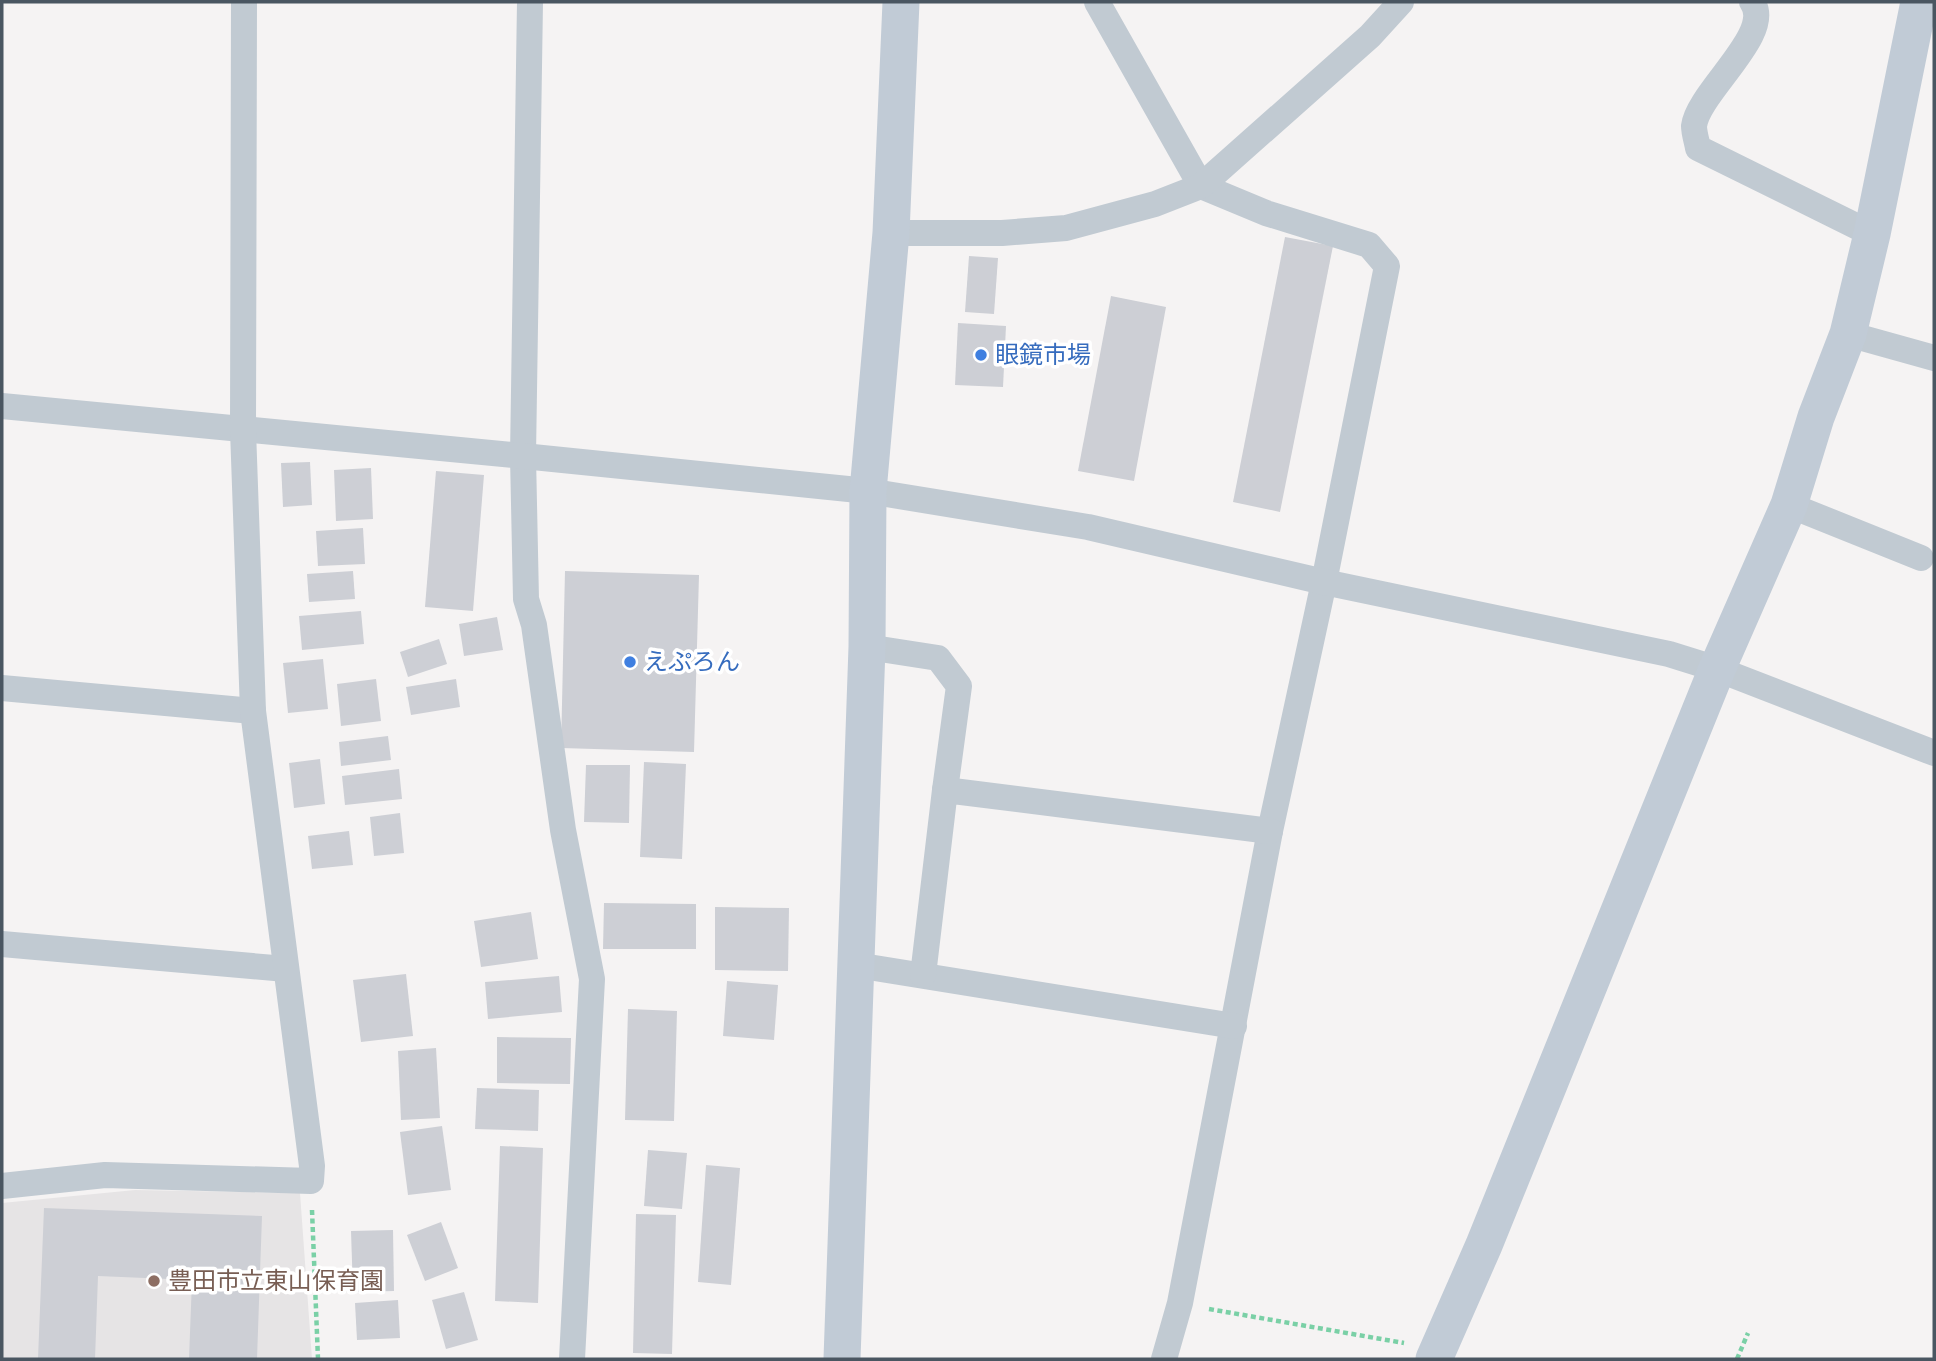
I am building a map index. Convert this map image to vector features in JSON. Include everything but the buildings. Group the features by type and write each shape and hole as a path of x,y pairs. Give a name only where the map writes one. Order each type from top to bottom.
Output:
{"street":[{"path":"2,1186 105,1175 311,1181 313,1166 253,711 243,430 244,2"},
{"path":"530,2 523,456 526,598 534,625 563,830 592,979 572,1359"},
{"path":"842,1359 867,647 868,491 891,233 901,2"},
{"path":"1097,2 1201,186 1266,213 1369,245 1387,266 1324,582 1270,831 1180,1303 1164,1359"},
{"path":"891,233 1002,233 1066,228 1155,204 1201,186 1370,36 1401,2"},
{"path":"1752,2 1756,8 1756,26 1701,109 1694,126 1698,148 1871,234"},
{"path":"1425,1352 1484,1245 1717,669 1789,505 1816,417 1848,334 1919,2"},
{"path":"1848,334 1934,358"},
{"path":"2,406 868,491 1088,527 1324,582 1670,654 1717,669 1934,753"},
{"path":"1789,505 1930,562"},
{"path":"867,647 937,657 959,686 923,975"},
{"path":"2,688 253,711"},
{"path":"945,790 1270,831"},
{"path":"2,944 286,969"},
{"path":"856,965 1234,1026"}],"path":[{"path":"311,1181 318,1359"},
{"path":"1180,1303 1425,1352"},
{"path":"1737,1359 1748,1333"}],"shaded area":[{"name":"豊田市立東山保育園","path":"135,1190 300,1193 312,1359 2,1359 2,1203"}],"place":[{"name":"眼鏡市場","path":"981,355"},
{"name":"えぷろん","path":"630,662"},
{"name":"豊田市立東山保育園","path":"154,1281"}]}
